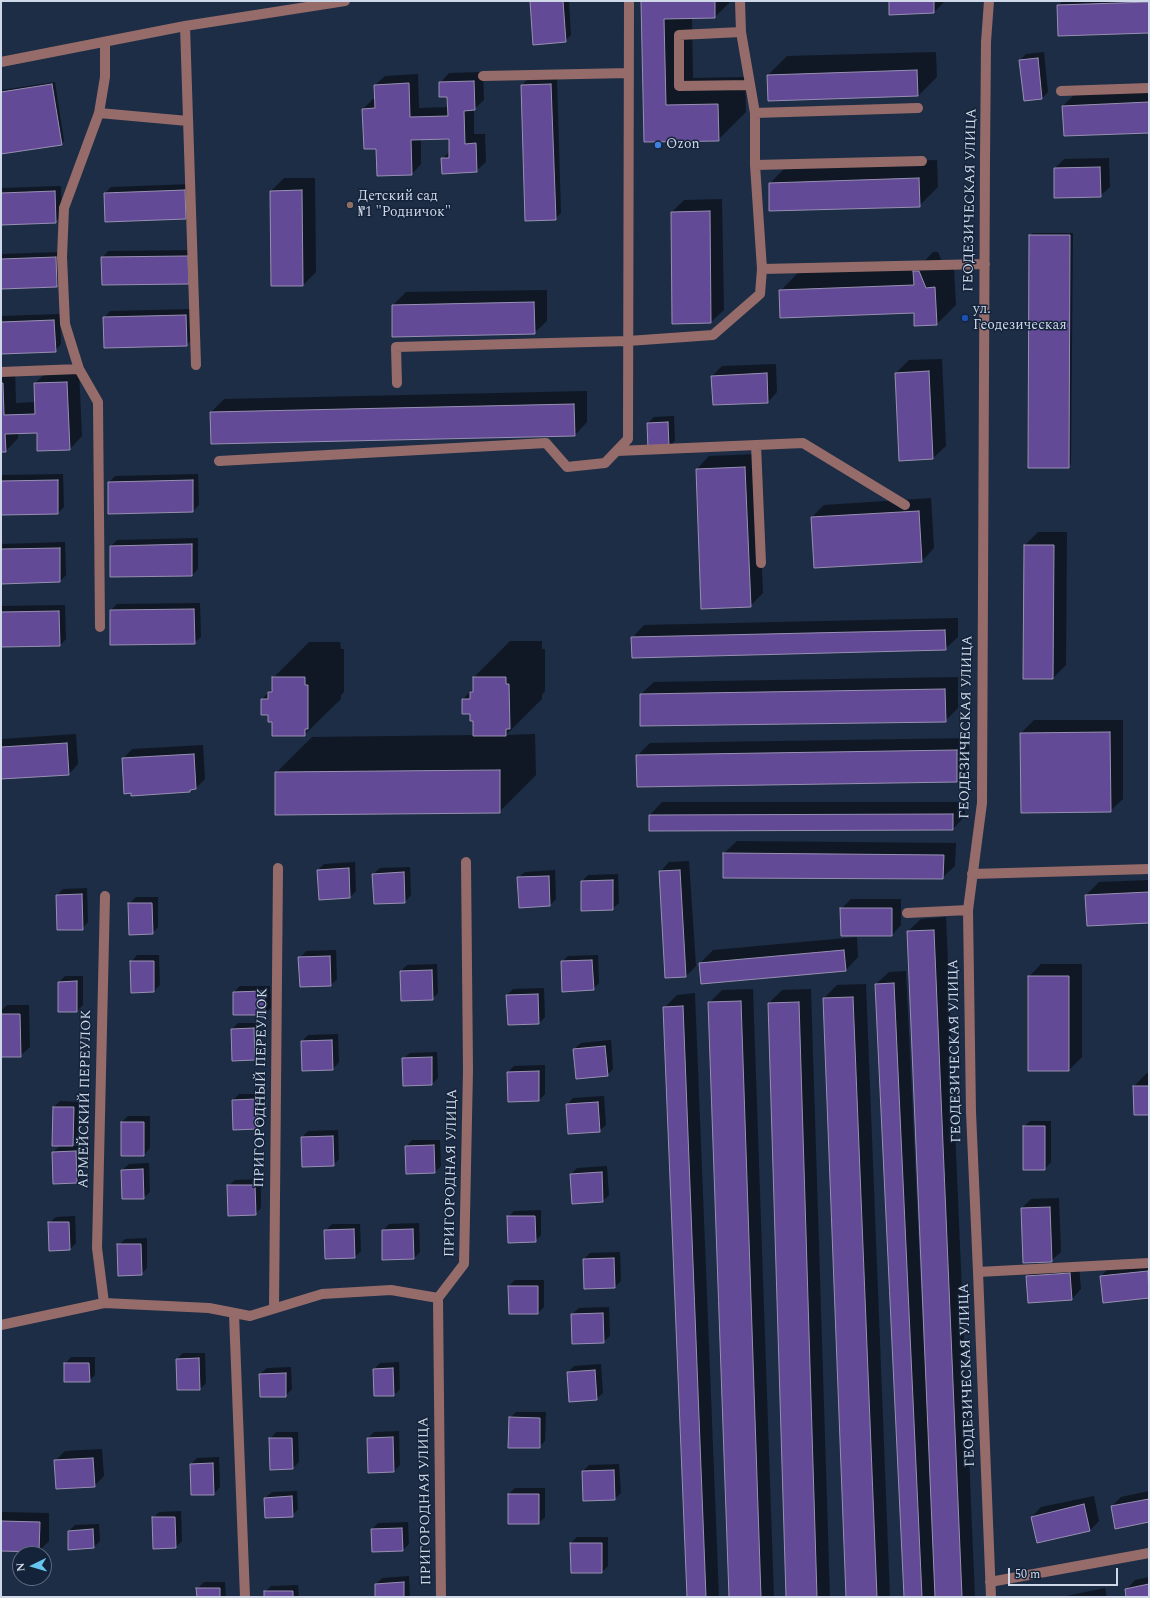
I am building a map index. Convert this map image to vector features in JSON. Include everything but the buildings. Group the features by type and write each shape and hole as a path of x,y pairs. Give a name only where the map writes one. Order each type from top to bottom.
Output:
{"street":[{"path":"1,62 185,26 345,1"},
{"path":"219,461 546,443 567,467 605,463 628,439 629,1"},
{"path":"397,383 396,347 628,341 712,335 760,294 762,269 755,165 755,113 741,32 740,1"},
{"name":"ГЕОДЕЗИЧЕСКАЯ УЛИЦА","path":"989,1 986,42 982,803 968,910 971,1112 991,1597"},
{"path":"185,26 196,366"},
{"path":"741,32 679,35 679,86 750,85"},
{"path":"100,627 98,402 79,369 65,324 62,256 64,208 99,113 105,77 105,42"},
{"path":"483,76 629,73"},
{"path":"1061,91 1149,88"},
{"path":"755,113 918,108"},
{"path":"99,113 188,121"},
{"path":"755,165 922,161"},
{"path":"762,269 985,264"},
{"path":"1,372 79,369"},
{"path":"617,451 803,443 905,505"},
{"path":"756,445 761,563"},
{"name":"ПРИГОРОДНАЯ УЛИЦА","path":"441,1597 438,1298 464,1264 468,1070 466,862"},
{"name":"ПРИГОРОДНЫЙ ПЕРЕУЛОК","path":"274,1308 278,868"},
{"path":"972,874 1149,869"},
{"name":"АРМЕЙСКИЙ ПЕРЕУЛОК","path":"104,1303 97,1248 105,896"},
{"path":"907,913 968,910"},
{"path":"978,1272 1149,1263"},
{"path":"1,1325 104,1303 209,1308 250,1316 322,1294 392,1290 438,1298"},
{"path":"234,1314 245,1597"},
{"path":"990,1582 1149,1553"}],"place":[{"name":"Ozon","path":"658,145"},
{"name":"Детский сад №1 \"Родничок\"","path":"350,205"},
{"name":"ул. Геодезическая","path":"965,318"}]}
